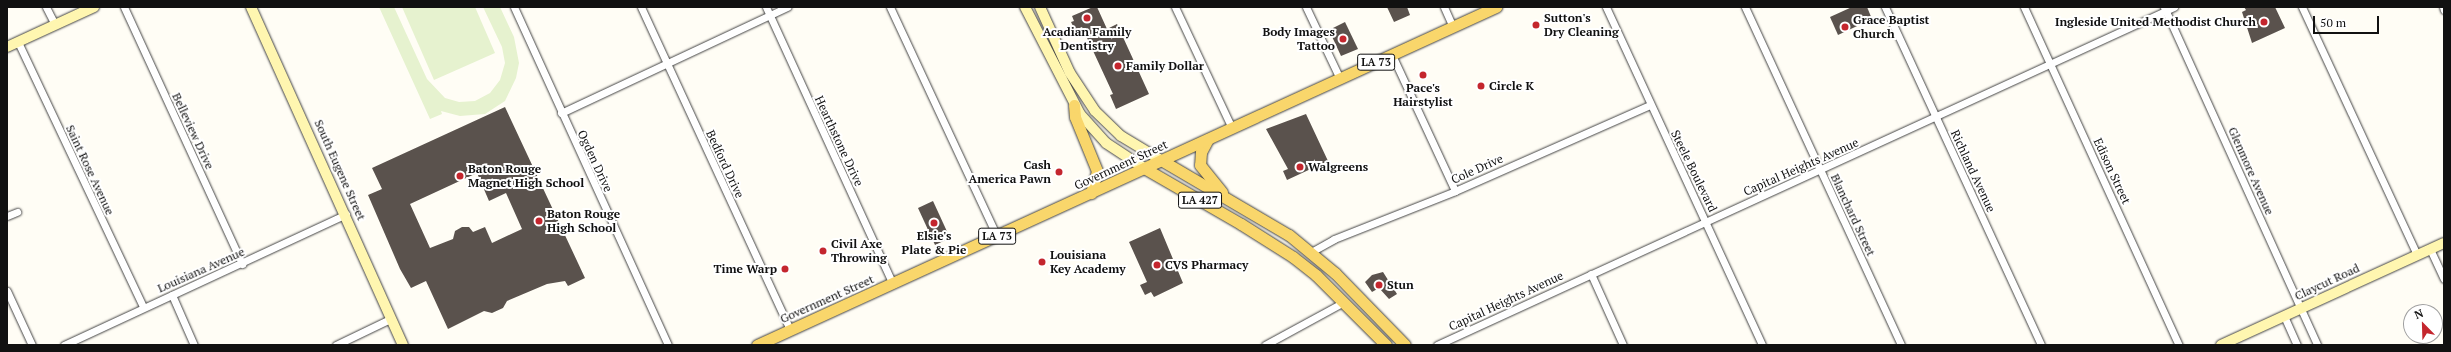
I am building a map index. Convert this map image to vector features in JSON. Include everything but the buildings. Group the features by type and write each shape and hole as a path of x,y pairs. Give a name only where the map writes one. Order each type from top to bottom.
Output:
{"main road":[{"name":"Government Street","path":"757,345 1496,7"},
{"path":"1074,105 1075,118 1097,171 1091,193"},
{"path":"1208,139 1200,154 1200,165 1228,198"},
{"name":"LA 427","path":"1161,160 1281,230 1312,252 1406,345"},
{"name":"LA 427","path":"1144,168 1273,243 1316,275 1386,345"}],"street":[{"path":"46,7 55,25"},
{"path":"7,47 94,7"},
{"name":"Belleview Drive","path":"124,7 242,264"},
{"name":"South Eugene Street","path":"251,7 346,214 390,319 403,345"},
{"name":"Ogden Drive","path":"514,7 668,345"},
{"name":"Bedford Drive","path":"641,7 790,330"},
{"name":"Hearthstone Drive","path":"766,7 893,284"},
{"path":"561,113 787,7"},
{"path":"890,7 997,236"},
{"name":"LA 427","path":"1025,7 1074,105 1100,138 1144,168"},
{"path":"1040,7 1070,73 1095,111 1121,136 1161,160"},
{"path":"1175,7 1232,128"},
{"path":"1306,7 1340,79"},
{"path":"1444,7 1453,27"},
{"name":"Steele Boulevard","path":"1606,7 1762,345"},
{"name":"Blanchard Street","path":"1745,7 1901,345"},
{"name":"Richland Avenue","path":"1885,7 2041,345"},
{"name":"Edison Street","path":"2024,7 2179,345"},
{"name":"Capital Heights Avenue","path":"1437,345 1706,221 1821,170 2165,9 2174,7"},
{"path":"2302,7 2417,255"},
{"name":"Glenmore Avenue","path":"2165,9 2317,345"},
{"name":"Saint Rose Avenue","path":"18,42 144,307"},
{"path":"1392,55 1455,191"},
{"name":"Cole Drive","path":"1312,252 1334,240 1455,191 1650,105"},
{"path":"7,216 17,212"},
{"name":"Louisiana Avenue","path":"64,345 144,307 242,264 346,214"},
{"name":"Claycut Road","path":"2221,345 2444,243"},
{"path":"2430,249 2444,279"},
{"path":"1591,274 1623,345"},
{"path":"7,291 32,345"},
{"path":"172,295 194,345"},
{"path":"1265,345 1344,302"},
{"path":"2284,316 2297,345"},
{"path":"336,345 390,319"}],"green space":[{"path":"379,7 394,7 427,79 445,98 459,102 475,101 490,93 500,80 505,63 502,47 483,7 500,7 514,37 519,63 516,78 505,101 485,114 460,116 441,111 442,114 430,119"},
{"path":"402,7 475,7 495,53 434,80"}],"place":[{"name":"Acadian Family Dentistry","path":"1087,18"},
{"name":"Ingleside United Methodist Church","path":"2264,22"},
{"name":"Sutton's Dry Cleaning","path":"1536,25"},
{"name":"Grace Baptist Church","path":"1845,27"},
{"name":"Body Images Tattoo","path":"1343,39"},
{"name":"Family Dollar","path":"1118,66"},
{"name":"Pace's Hairstylist","path":"1423,75"},
{"name":"Circle K","path":"1481,86"},
{"name":"Walgreens","path":"1300,167"},
{"name":"Cash America Pawn","path":"1059,172"},
{"name":"Baton Rouge Magnet High School","path":"460,176"},
{"name":"Baton Rouge High School","path":"539,221"},
{"name":"Elsie's Plate & Pie","path":"934,223"},
{"name":"Civil Axe Throwing","path":"823,251"},
{"name":"Louisiana Key Academy","path":"1042,262"},
{"name":"CVS Pharmacy","path":"1157,265"},
{"name":"Time Warp","path":"785,269"},
{"name":"Stun","path":"1379,285"}]}
